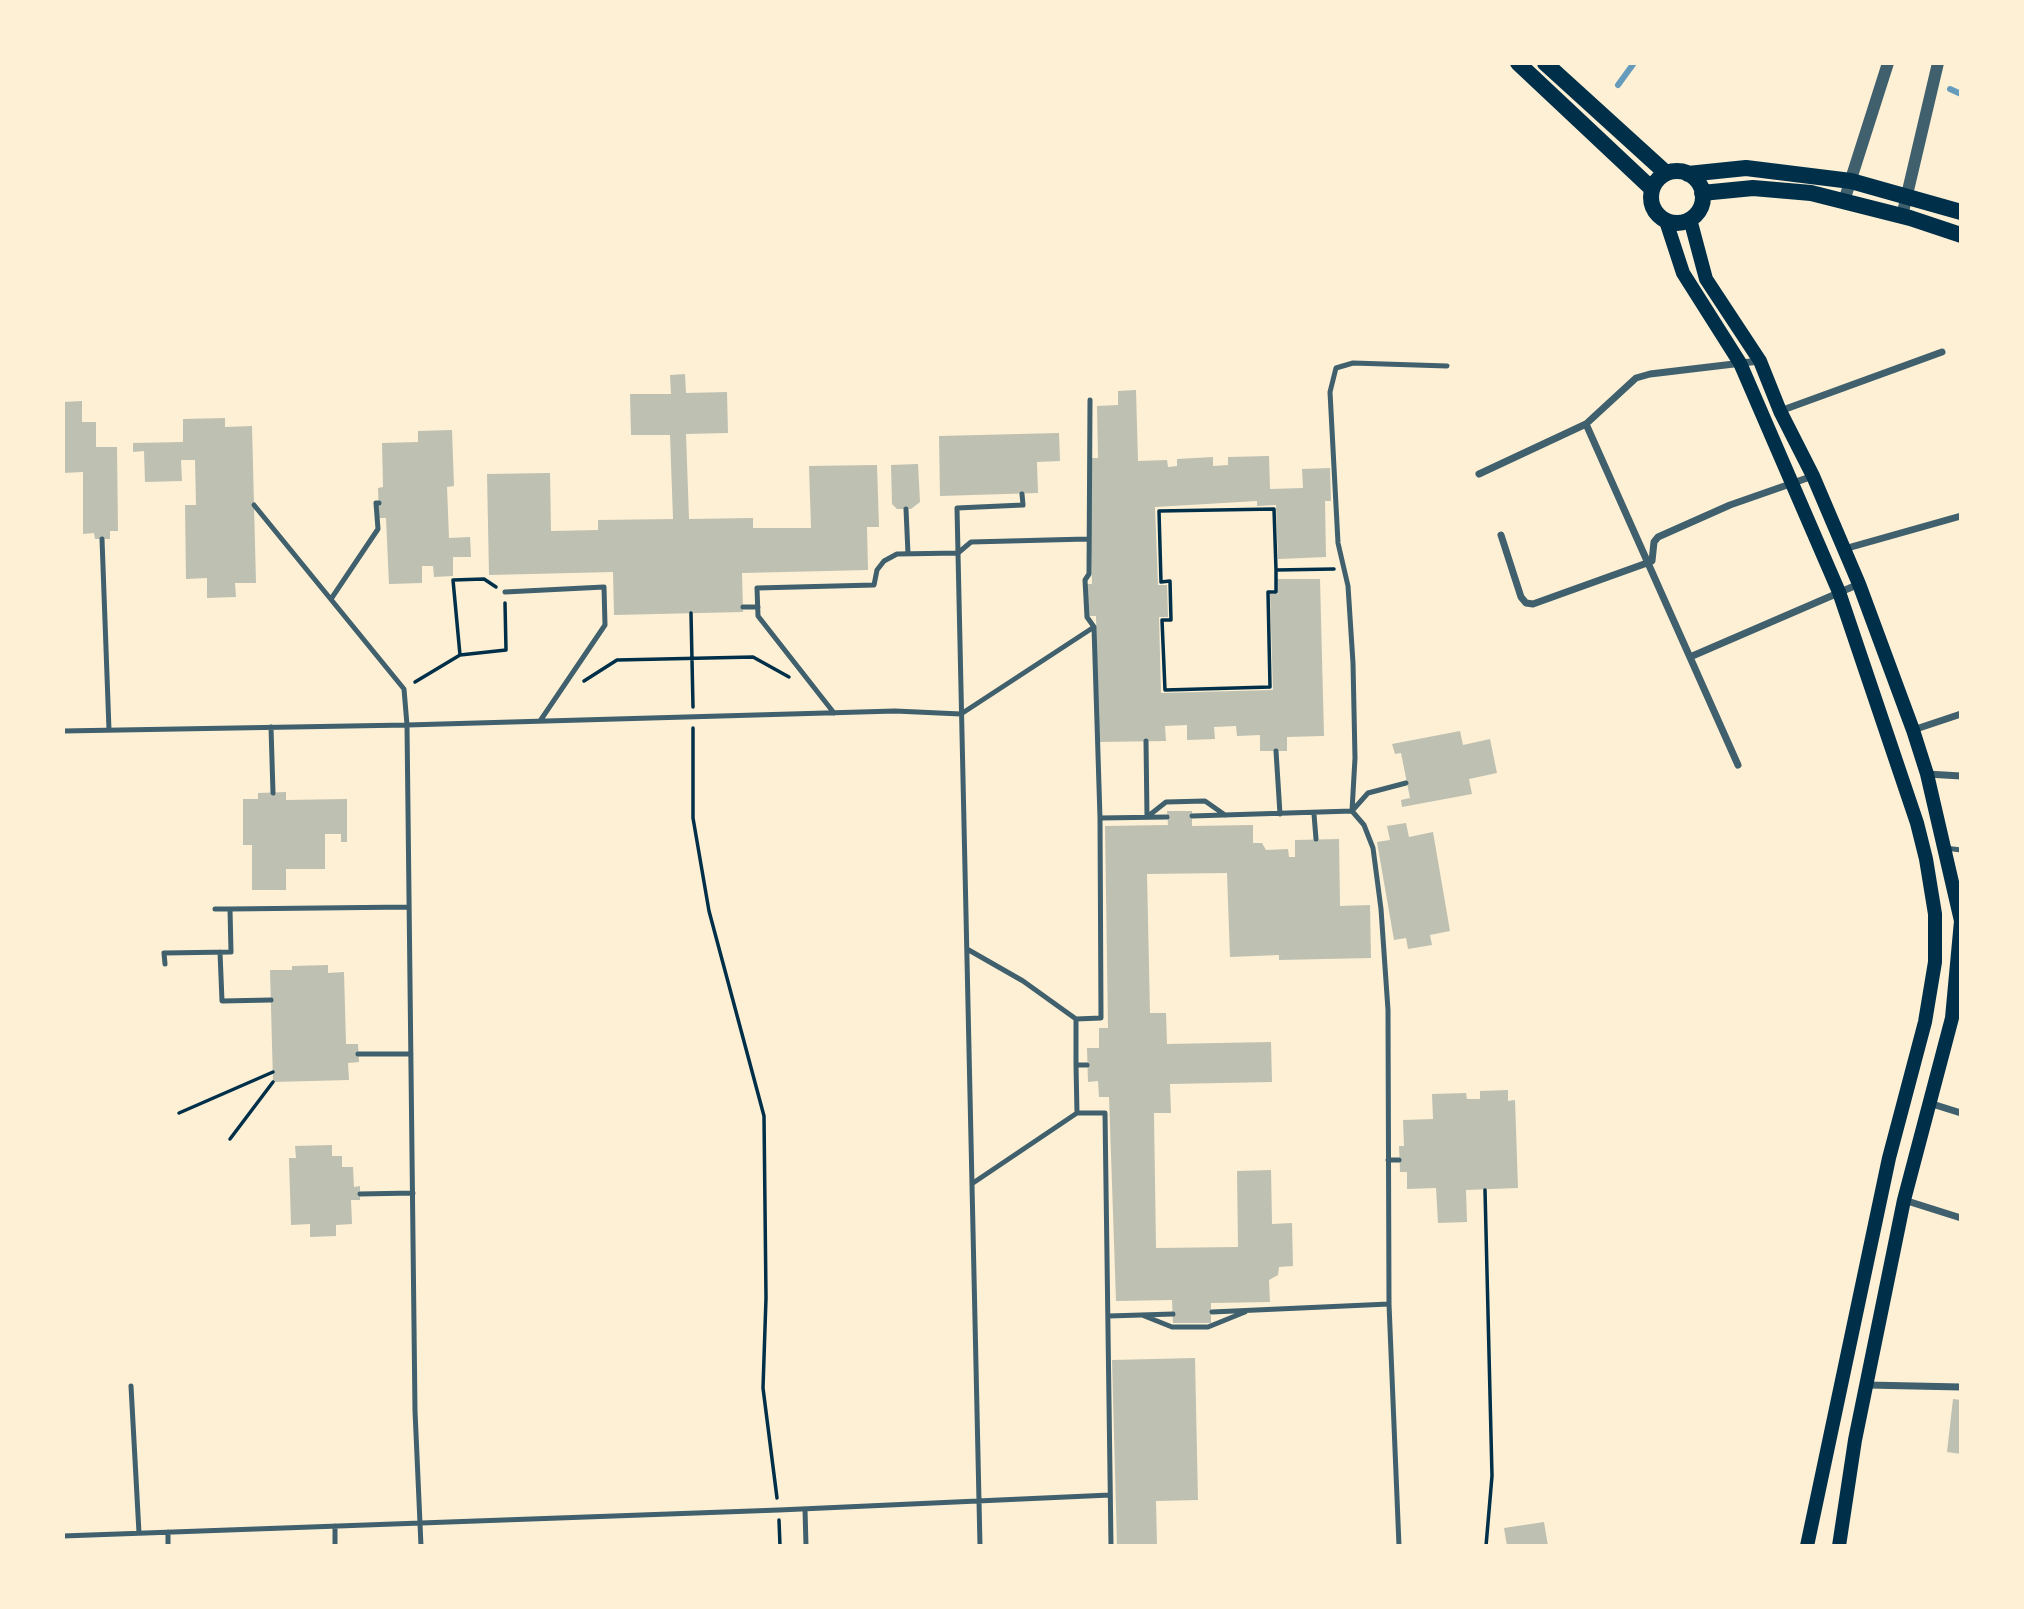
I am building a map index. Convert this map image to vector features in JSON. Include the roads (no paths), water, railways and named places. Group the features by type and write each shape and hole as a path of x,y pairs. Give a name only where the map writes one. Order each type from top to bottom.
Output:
{"main road":[{"path":"1518,63 1652,189"},
{"path":"1545,63 1666,173"},
{"path":"1688,173 1698,182 1702,192 1700,207 1690,219 1674,223 1666,221 1654,210 1651,202 1652,189 1658,178 1675,170 1688,173 1746,168 1851,181 1961,212"},
{"path":"1702,192 1753,188 1811,193 1902,216 1961,235"},
{"path":"1690,219 1706,279 1760,361 1780,411 1814,476 1859,584 1927,774 1961,921 1957,1018 1929,1103 1904,1200 1856,1432 1839,1546"},
{"path":"1666,221 1682,273 1740,363 1839,592 1920,835 1934,914 1935,962 1926,1022 1889,1158 1807,1546"}],"street":[{"path":"1844,201 1888,63"},
{"path":"1902,216 1938,63"},
{"path":"1780,411 1942,352"},
{"path":"1479,474 1586,425 1636,378 1760,361"},
{"path":"1586,425 1738,765"},
{"path":"1501,535 1521,597 1526,603 1533,604 1652,561 1653,547 1658,537 1730,505 1814,476"},
{"path":"1843,549 1961,516"},
{"path":"1690,657 1859,584"},
{"path":"1913,730 1961,714"},
{"path":"1927,774 1961,776"},
{"path":"1929,1103 1961,1113"},
{"path":"1904,1200 1961,1218"},
{"path":"1867,1385 1961,1387"}],"lane":[{"path":"1399,1546 1389,1304 1388,1010 1382,892 1373,848 1364,825 1352,811 1355,758 1353,663 1348,586 1338,543 1330,391 1336,368 1353,363 1447,366"},
{"path":"967,948 1023,981 1076,1019 1101,1018 1100,818 1094,627 1087,617 1085,580 1089,575 1087,540 1090,400"},
{"path":"980,1546 957,508 1023,505 1022,494"},
{"path":"331,599 378,529 376,503 379,503"},
{"path":"254,505 404,689 407,725 415,1411 421,1546"},
{"path":"906,509 908,554"},
{"path":"102,539 109,730"},
{"path":"834,713 758,616 757,588 873,584 877,570 884,561 897,554 958,553 971,542 1087,540"},
{"path":"505,592 604,587 605,625 540,721"},
{"path":"743,607 758,607"},
{"path":"604,610 614,610"},
{"path":"63,731 407,725 895,711 961,714 1094,627"},
{"path":"271,727 273,793"},
{"path":"1146,741 1147,817"},
{"path":"1276,751 1280,814"},
{"path":"1192,816 1352,811 1368,793 1406,783"},
{"path":"1147,817 1166,802 1205,801 1226,815"},
{"path":"1314,814 1316,839"},
{"path":"1100,818 1167,817"},
{"path":"1945,848 1961,850"},
{"path":"215,909 409,907"},
{"path":"165,964 164,953 231,952 230,909"},
{"path":"220,952 219,1001 271,1000"},
{"path":"1076,1019 1077,1113"},
{"path":"358,1054 411,1054"},
{"path":"1076,1065 1087,1065"},
{"path":"973,1183 1077,1113 1105,1113 1111,1546"},
{"path":"1388,1160 1399,1160"},
{"path":"360,1194 413,1194"},
{"path":"1212,1312 1389,1304"},
{"path":"1142,1315 1172,1327 1208,1327 1249,1310"},
{"path":"1108,1316 1173,1314"},
{"path":"131,1386 139,1533"},
{"path":"63,1536 1110,1495"},
{"path":"805,1509 806,1546"},
{"path":"335,1526 335,1546"},
{"path":"168,1532 168,1546"}],"waterway":[{"path":"1618,85 1634,63"},
{"path":"1950,89 1961,94"}]}
